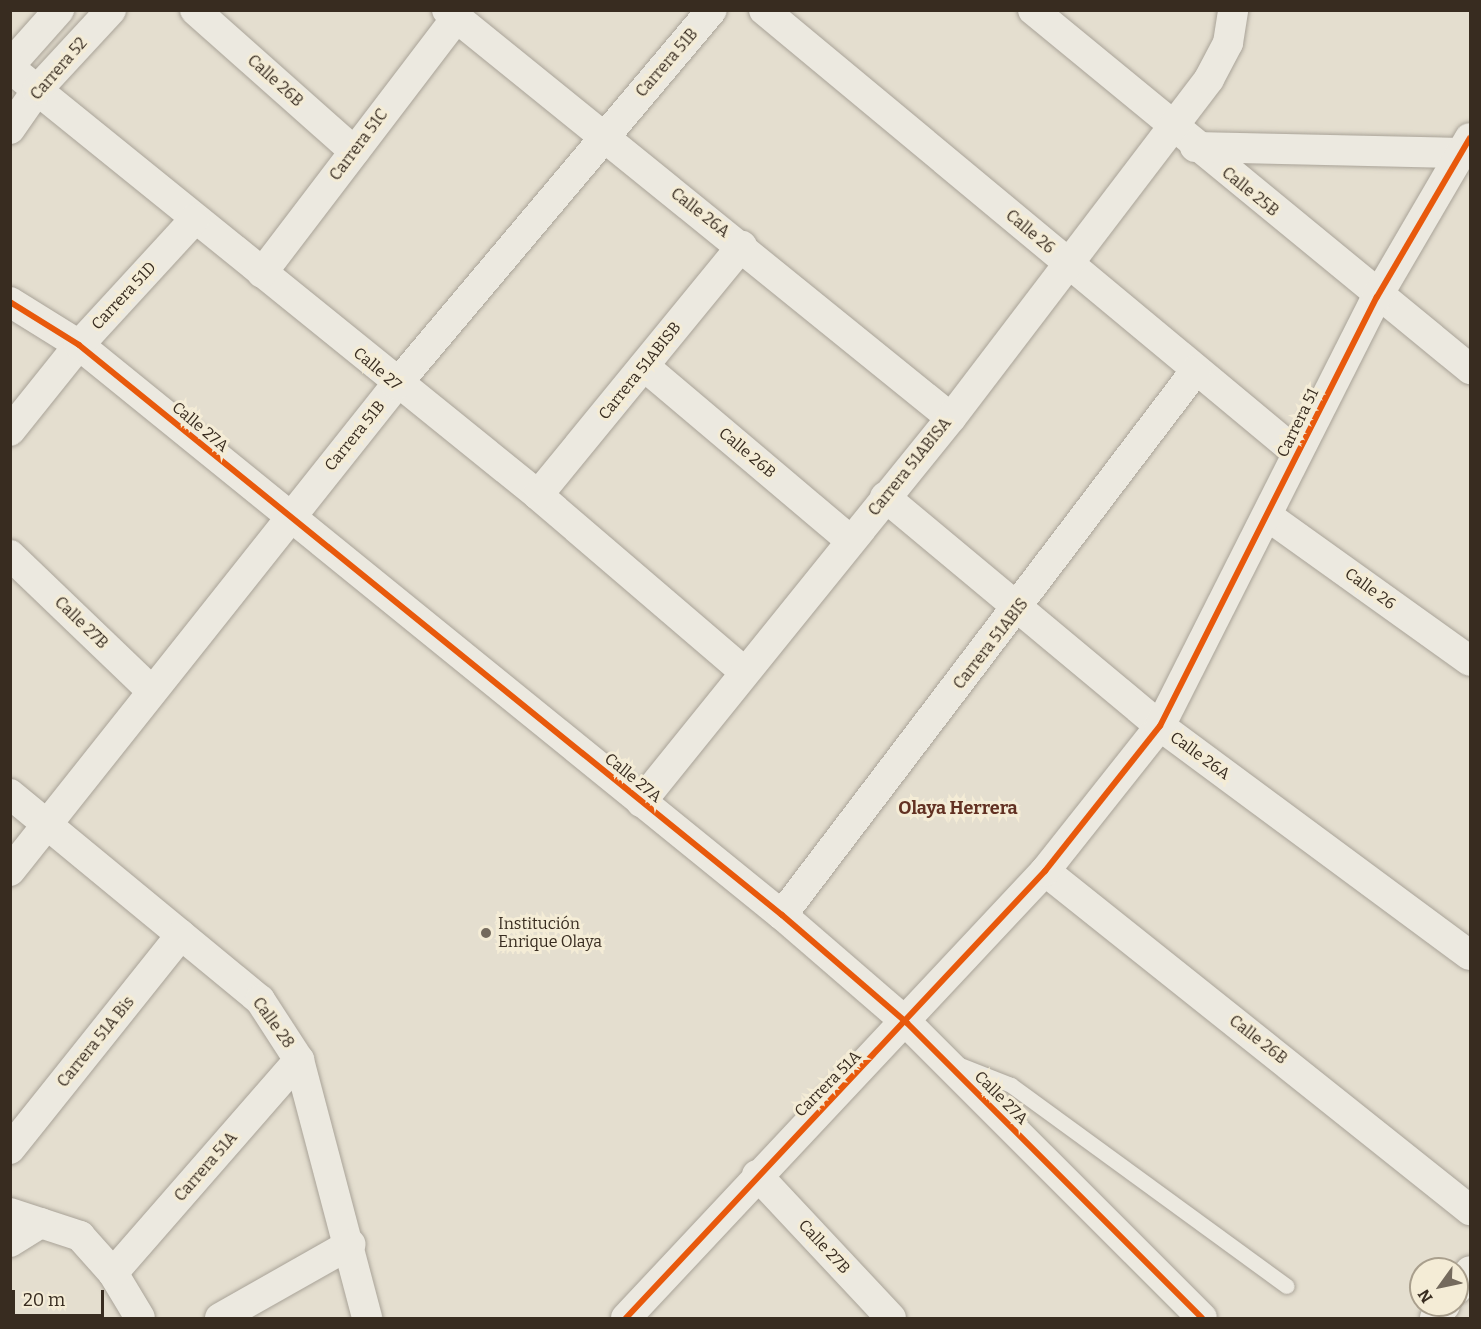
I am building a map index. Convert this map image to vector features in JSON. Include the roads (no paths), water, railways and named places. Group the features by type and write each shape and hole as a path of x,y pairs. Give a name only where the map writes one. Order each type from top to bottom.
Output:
{"street":[{"path":"10,67 59,10"},
{"name":"Carrera 52","path":"10,129 37,90 111,10"},
{"name":"Calle 26B","path":"195,10 354,151"},
{"name":"Carrera 51B","path":"10,871 288,518 602,137 712,10"},
{"name":"Calle 26","path":"764,10 1297,453"},
{"name":"Calle 25B","path":"1033,10 1377,297 1470,369"},
{"name":"Carrera 51ABISA","path":"641,802 743,671 951,418 1209,79 1227,43 1233,10"},
{"name":"Carrera 51C","path":"262,273 354,151 452,14"},
{"name":"Calle 26A","path":"452,14 602,137 742,246 951,418"},
{"name":"Calle 27","path":"10,67 396,386 538,495 743,671"},
{"path":"1195,147 1466,146"},
{"name":"Carrera 51","path":"1160,726 1269,517 1297,453 1377,297 1466,146"},
{"name":"Carrera 51D","path":"10,431 79,345 195,219"},
{"name":"Carrera 51ABISB","path":"538,495 742,246"},
{"name":"Calle 27A","path":"10,302 79,345 288,518 782,915 907,1023 1202,1318"},
{"name":"Calle 26B","path":"644,366 850,540"},
{"name":"Carrera 51ABIS","path":"782,915 1019,607 1196,370"},
{"name":"Calle 26A","path":"885,497 1160,726 1470,955"},
{"name":"Calle 26","path":"1269,517 1470,661"},
{"name":"Calle 27B","path":"10,555 152,690"},
{"name":"Carrera 51A","path":"626,1318 757,1175 907,1023 1045,871 1160,726"},
{"name":"Calle 28","path":"10,794 48,822 260,1000 299,1060 351,1244 367,1318"},
{"name":"Calle 26B","path":"1045,871 1470,1210"},
{"name":"Carrera 51A Bis","path":"10,1149 181,935"},
{"name":"Carrera 51A","path":"113,1273 299,1060"},
{"name":"Calle 27B","path":"757,1175 891,1318"},
{"path":"10,1213 80,1236 113,1273 140,1318"},
{"path":"10,1242 41,1223"},
{"path":"220,1318 351,1244"}],"lane":[{"path":"943,1059 1011,1085 1287,1286"}],"place":[{"name":"Institución Enrique Olaya","path":"486,933"}],"district":[{"name":"Olaya Herrera","path":"958,808"}]}
